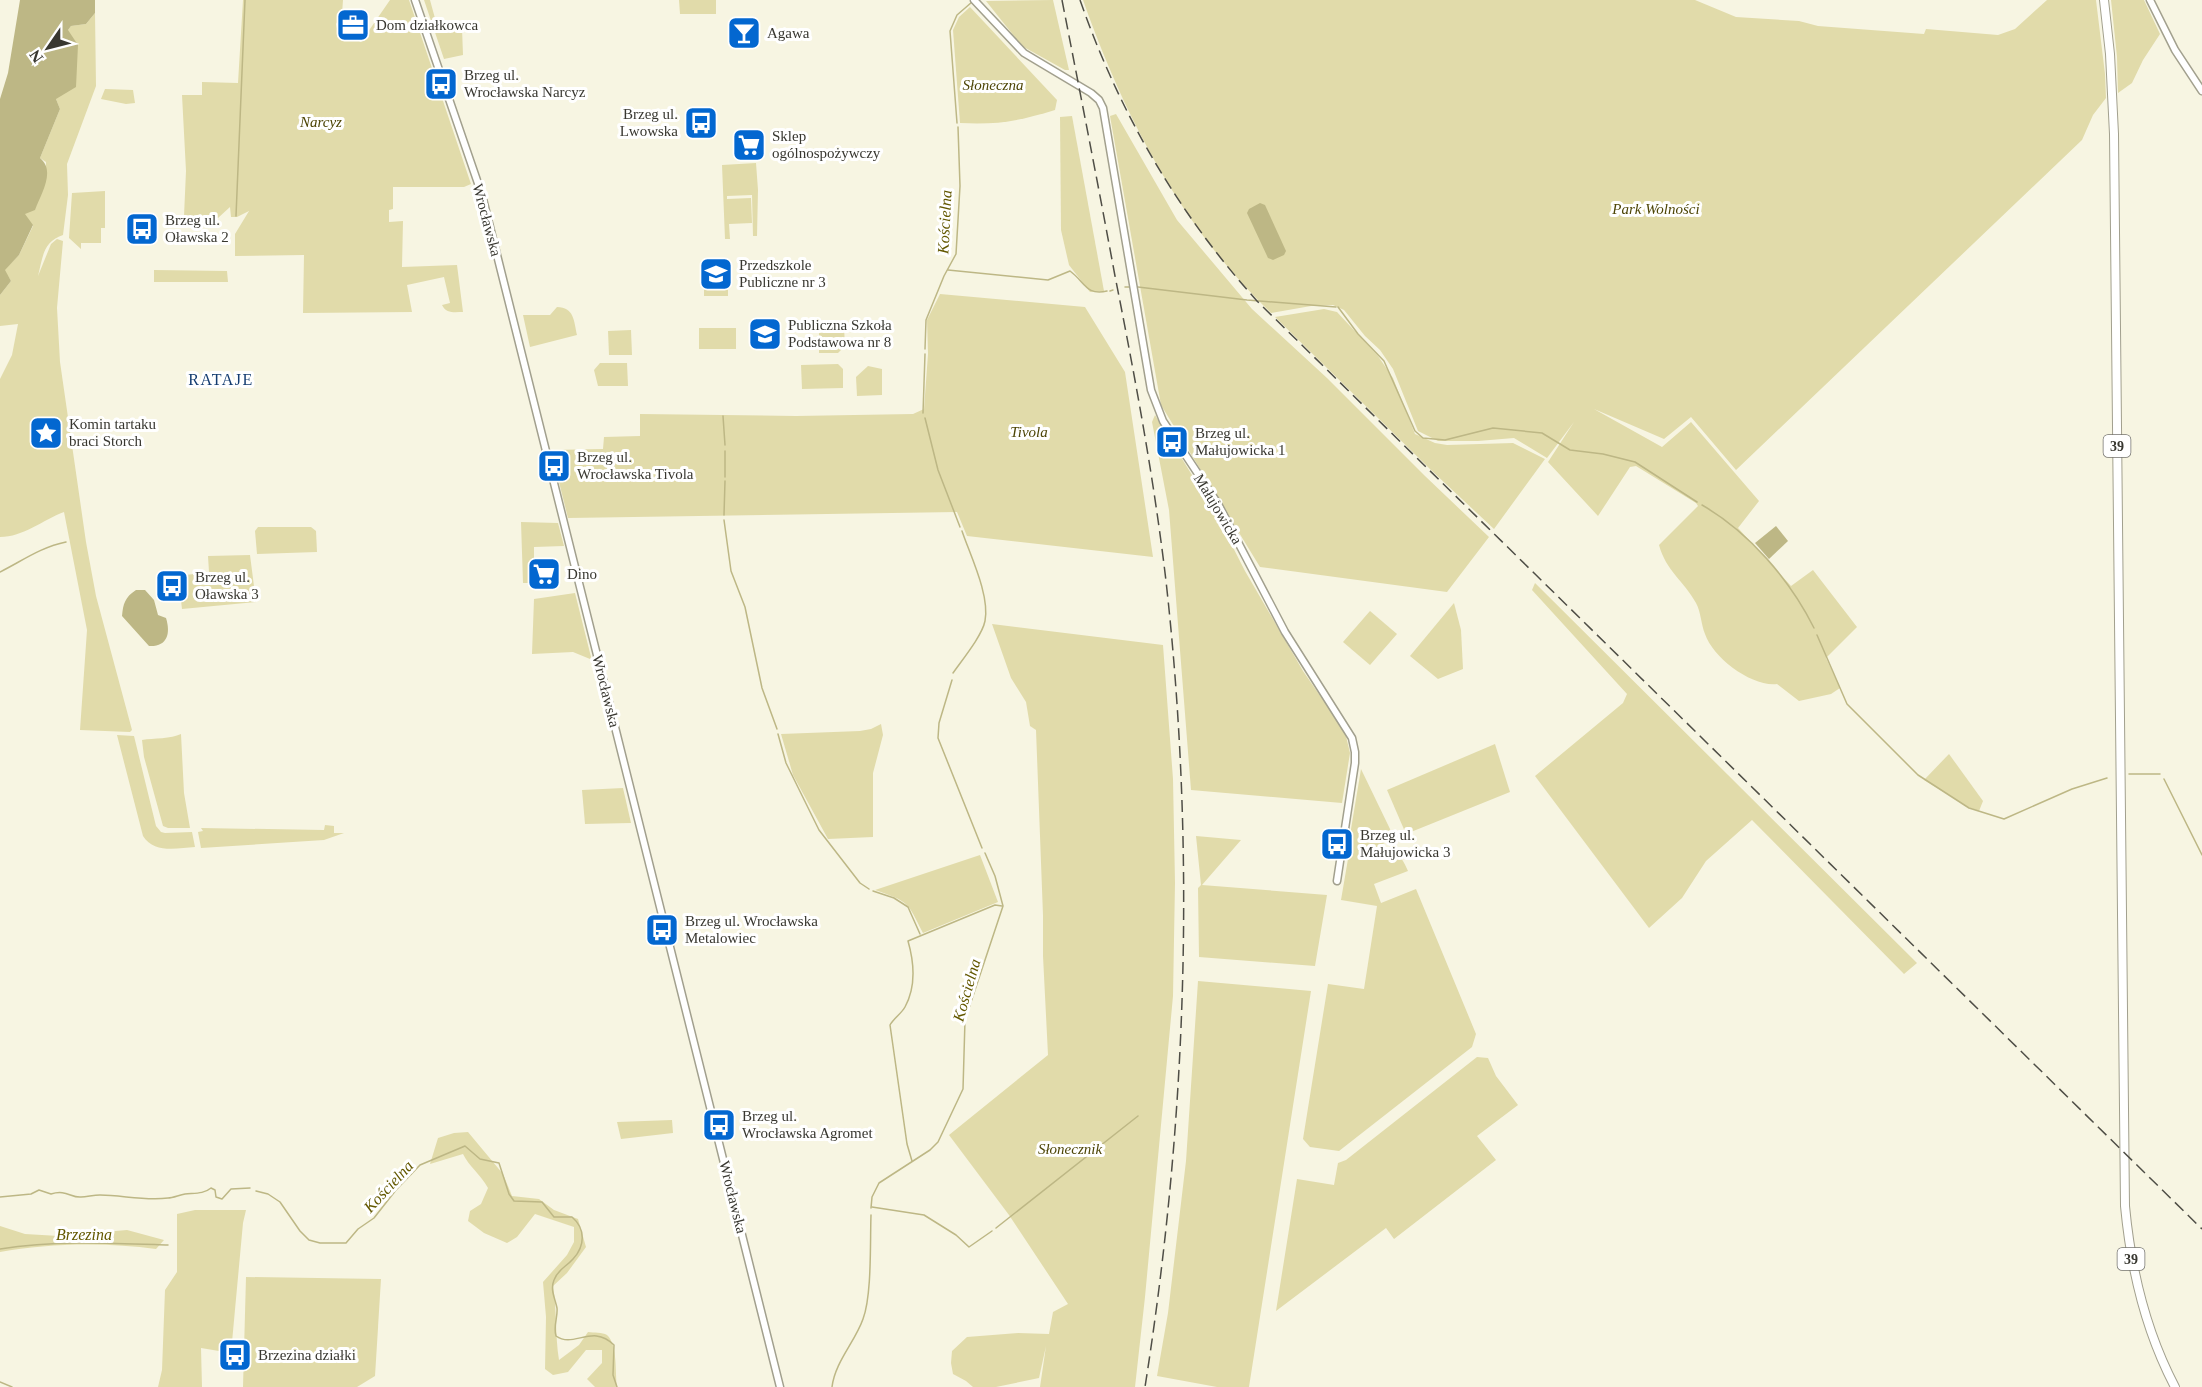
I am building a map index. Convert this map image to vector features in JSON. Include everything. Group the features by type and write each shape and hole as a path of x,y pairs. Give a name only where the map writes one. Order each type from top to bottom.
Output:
{"main road":[{"name":"39","path":"2104,0 2110,54 2114,134 2125,1206 2135,1280 2156,1347 2175,1387"},
{"name":"39","path":"2156,1347 2157,1356 2171,1387"}],"street":[{"name":"Wrocławska","path":"415,0 482,195 780,1387"},
{"path":"2150,0 2175,50 2202,91"},
{"name":"Małujowicka","path":"976,2 1018,48 1091,93 1099,100 1103,108 1151,390 1159,413 1218,504 1285,632 1352,738 1356,752 1355,763 1337,880"}],"green space":[{"name":"Narcyz","path":"243,0 343,0 342,14 336,24 338,33 361,42 390,0 409,0 471,184 464,187 393,187 393,209 389,210 389,222 403,221 402,267 457,265 463,312 448,311 442,305 450,303 444,277 407,285 412,312 303,313 304,255 235,256 235,234 249,211 237,217 231,217 230,207 218,218 184,216 186,171 182,95 202,95 202,82 238,83"},
{"path":"424,0 430,0 439,33 462,28 463,55 444,59"},
{"path":"679,0 716,0 716,14 680,14"},
{"path":"1053,0 1069,70 1065,70 1022,46 986,1"},
{"name":"Park Wolności","path":"1083,0 1695,0 1736,17 1924,34 1926,29 1998,35 2015,29 2047,0 2096,0 2106,98 2093,115 2082,140 1736,470 1691,417 1664,439 1594,409 1662,447 1691,422 1759,501 1738,528 1791,586 1813,570 1857,627 1826,658 1840,688 1831,694 1799,701 1777,684 1767,684 1745,676 1716,652 1705,634 1696,603 1666,562 1659,545 1698,506 1696,503 1636,466 1630,467 1598,516 1548,462 1574,422 1547,458 1514,438 1438,441 1418,431 1393,369 1380,350 1344,310 1333,305 1311,306 1271,313 1209,244 1159,168 1117,86"},
{"path":"2111,0 2144,0 2160,34 2143,60 2132,83 2118,93 2117,57"},
{"name":"Słoneczna","path":"970,7 1057,100 1055,110 1008,121 960,123 953,30 959,17"},
{"path":"95,13 96,86 67,164 68,195 63,235 56,238 48,246 38,276 51,244 57,239 63,241 57,308 60,362 96,596 132,730 130,732 80,730 87,630 64,512 25,531 0,537 0,379 12,355 18,324 0,326 0,295 11,281 4,270 19,255 33,226 24,214 46,166 46,162 40,158 60,109 56,99 68,30 71,26 86,24"},
{"path":"105,89 133,90 135,103 126,104 101,99"},
{"path":"1116,114 1177,220 1252,309 1327,378 1489,537 1447,592 1260,567 1161,405 1110,116"},
{"path":"1072,116 1104,291 1090,292 1069,265 1061,230 1060,117"},
{"path":"756,163 757,236 753,236 752,195 727,196 727,199 751,198 752,223 729,224 730,239 725,239 722,165"},
{"path":"105,191 105,228 101,228 101,243 81,243 81,249 69,238 72,193"},
{"path":"704,267 725,267 725,275 728,275 728,296 704,296"},
{"path":"154,270 227,271 228,282 154,282"},
{"name":"Tivola","path":"940,294 1085,307 1125,372 1153,557 967,536 957,512 568,518 551,450 603,449 604,437 640,436 640,414 796,416 913,414 924,409 928,354 927,320"},
{"path":"557,307 570,312 577,335 530,347 523,315 550,315"},
{"path":"1324,309 1337,312 1378,356 1393,378 1415,434 1435,443 1447,445 1513,443 1545,459 1494,529 1275,317"},
{"path":"819,327 844,327 845,346 838,353 819,353"},
{"path":"699,328 736,328 736,349 699,349"},
{"path":"631,330 632,355 609,355 608,331"},
{"path":"600,363 627,363 628,386 598,386 594,370"},
{"path":"838,364 843,369 843,388 802,389 801,365"},
{"path":"868,366 882,369 882,395 857,396 856,377"},
{"path":"1155,415 1216,514 1245,571 1303,671 1345,732 1350,753 1342,803 1191,790 1169,510 1152,422"},
{"path":"521,522 558,523 564,546 534,547 534,583 523,583"},
{"path":"258,527 311,527 316,531 317,552 257,554 255,531"},
{"path":"250,555 256,602 182,609 178,576 209,572 208,556"},
{"path":"1535,583 1917,963 1904,974 1752,820 1706,861 1682,898 1649,928 1535,776 1623,703 1627,694 1532,590"},
{"path":"575,593 590,659 573,652 532,654 534,599"},
{"path":"1454,603 1461,630 1463,669 1438,679 1410,656"},
{"path":"1370,611 1397,634 1370,665 1343,642"},
{"name":"Słonecznik","path":"992,624 1163,645 1173,779 1175,883 1173,996 1135,1387 1040,1387 1046,1346 1039,1378 996,1387 973,1387 953,1374 952,1351 967,1337 1018,1333 1049,1334 1053,1312 1068,1304 1009,1215 949,1135 1048,1055 1036,730 1030,726 1026,702 1011,678"},
{"path":"881,724 883,735 873,773 873,837 828,839 793,775 781,734 860,731"},
{"path":"181,734 184,793 190,828 168,828 163,826 144,757 142,740 167,738"},
{"path":"117,735 134,736 156,826 165,833 192,832 195,847 160,848 148,842 143,836"},
{"path":"1495,744 1510,792 1406,834 1387,790"},
{"path":"1949,754 1983,801 1979,811 1970,808 1924,780"},
{"path":"1361,769 1390,829 1392,840 1378,846 1397,854 1408,871 1374,884 1381,903 1416,889 1476,1034 1472,1047 1339,1151 1310,1147 1303,1139 1328,984 1364,989 1377,906 1341,900"},
{"path":"623,788 631,823 585,824 582,790"},
{"path":"325,825 334,826 334,833 344,833 324,840 201,848 198,832 203,831 201,828 324,830"},
{"path":"1196,836 1241,840 1202,885 1327,895 1315,966 1199,957 1198,888 1201,885"},
{"path":"980,855 998,902 923,933 914,914 906,904 895,897 875,890"},
{"path":"1198,981 1311,991 1249,1387 1217,1387 1157,1376 1168,1313 1186,1161"},
{"path":"1477,1057 1488,1058 1496,1076 1518,1105 1477,1136 1496,1160 1394,1239 1386,1228 1276,1311 1297,1179 1334,1185 1338,1163 1346,1160"},
{"path":"672,1120 673,1133 621,1139 617,1122"},
{"path":"468,1132 503,1174 512,1196 539,1199 554,1210 578,1219 586,1247 567,1273 553,1286 559,1360 579,1345 588,1332 605,1334 613,1346 617,1387 595,1387 587,1379 602,1363 602,1350 586,1350 568,1372 553,1375 545,1369 546,1317 543,1282 567,1255 574,1242 574,1227 535,1214 517,1237 507,1243 484,1233 468,1221 470,1211 481,1204 488,1188 485,1183 463,1154 430,1164 438,1138"},
{"path":"195,1210 246,1210 231,1353 201,1348 202,1387 158,1387 162,1370 165,1290 177,1272 177,1214"},
{"path":"0,1226 25,1234 59,1236 127,1230 164,1240 156,1249 78,1244 0,1252"},
{"path":"246,1277 381,1279 375,1376 357,1387 243,1387"}],"shaded area":[{"path":"20,0 95,0 95,13 86,24 71,26 68,30 78,45 76,87 56,99 60,109 40,158 47,169 46,183 35,210 25,214 33,225 19,255 5,270 11,281 0,295 0,99 8,73"},
{"path":"1260,203 1265,205 1286,251 1284,255 1273,260 1268,258 1247,213 1249,209"},
{"path":"1776,526 1788,541 1769,559 1755,543"},
{"path":"136,590 145,590 154,600 158,615 166,618 168,634 164,642 155,646 149,646 122,616 125,601"}],"waterway":[{"path":"236,216 245,0"},
{"name":"Kościelna","path":"957,123 950,31 957,15 972,2"},
{"name":"Kościelna","path":"925,349 926,320 944,276 956,254 960,186 958,127"},
{"path":"948,270 1048,280 1070,271 1090,290 1107,291"},
{"path":"1138,287 1247,300 1336,307"},
{"path":"1338,307 1358,334 1384,361 1415,431 1423,438 1445,440 1493,428 1542,433 1570,450 1603,454 1635,462 1697,502"},
{"name":"Kościelna","path":"923,413 925,354"},
{"path":"723,416 725,445"},
{"name":"Kościelna","path":"925,418 938,470 960,527"},
{"path":"725,451 725,477"},
{"path":"724,515 725,481"},
{"path":"1702,505 1736,529 1767,559 1793,592 1814,628"},
{"path":"724,520 731,571 745,607 762,688 777,729"},
{"name":"Kościelna","path":"953,673 980,634 986,611 982,587 962,531"},
{"path":"0,572 40,551 66,542"},
{"path":"1817,635 1847,704 1918,775 1969,808 2004,819 2072,789 2107,778"},
{"name":"Kościelna","path":"952,680 939,723 938,738 982,848"},
{"path":"778,734 786,763 819,830 860,883 869,889"},
{"path":"2129,774 2160,774"},
{"path":"2164,779 2202,855"},
{"name":"Kościelna","path":"871,1208 872,1197 879,1183 930,1150 938,1142 963,1089 965,1020 1003,906 995,876 985,853"},
{"path":"873,891 894,898 908,907 920,934"},
{"path":"912,1161 907,1144 890,1025 905,1007 911,991 913,966 908,941 995,905 1002,906"},
{"path":"996,1228 1138,1116"},
{"name":"Kościelna","path":"256,1191 268,1194 280,1202 309,1240 320,1243 346,1243 358,1229 374,1218 420,1165 465,1146 480,1159 499,1163 509,1194 514,1201 542,1202 554,1217 572,1217 580,1227 582,1232 580,1249 558,1273 553,1284 557,1308 556,1336 570,1340 598,1336 614,1345 613,1375 617,1387"},
{"name":"Kościelna","path":"0,1197 31,1194 39,1190 51,1194 61,1192 77,1197 100,1195 159,1199 202,1192 211,1188 215,1190 216,1197 222,1199 231,1189 250,1188"},
{"path":"872,1207 924,1215 956,1235 969,1247 992,1231"},
{"name":"Kościelna","path":"832,1387 837,1369 859,1328 866,1309 871,1215"},
{"name":"Brzezina","path":"0,1249 63,1243 168,1245"},
{"name":"Brzezina","path":"0,1382 12,1387"}],"railway":[{"path":"1062,0 1150,466 1166,581 1175,682 1184,884 1178,1086 1159,1287 1145,1387"},
{"path":"1080,0 1113,82 1153,159 1201,232 1257,301 2202,1229"}],"place":[{"name":"Dom działkowca","path":"353,25"},
{"name":"Agawa","path":"744,33"},
{"name":"Brzeg ul. Wrocławska Narcyz","path":"441,84"},
{"name":"Brzeg ul. Lwowska","path":"701,123"},
{"name":"Sklep ogólnospożywczy","path":"749,145"},
{"name":"Brzeg ul. Oławska 2","path":"142,229"},
{"name":"Przedszkole Publiczne nr 3","path":"716,274"},
{"name":"Publiczna Szkoła Podstawowa nr 8","path":"765,334"},
{"name":"Komin tartaku braci Storch","path":"46,433"},
{"name":"Brzeg ul. Małujowicka 1","path":"1172,442"},
{"name":"Brzeg ul. Wrocławska Tivola","path":"554,466"},
{"name":"Dino","path":"544,574"},
{"name":"Brzeg ul. Oławska 3","path":"172,586"},
{"name":"Brzeg ul. Małujowicka 3","path":"1337,844"},
{"name":"Brzeg ul. Wrocławska Metalowiec","path":"662,930"},
{"name":"Brzeg ul. Wrocławska Agromet","path":"719,1125"},
{"name":"Brzezina działki","path":"235,1355"}],"district":[{"name":"RATAJE","path":"221,379"}]}
